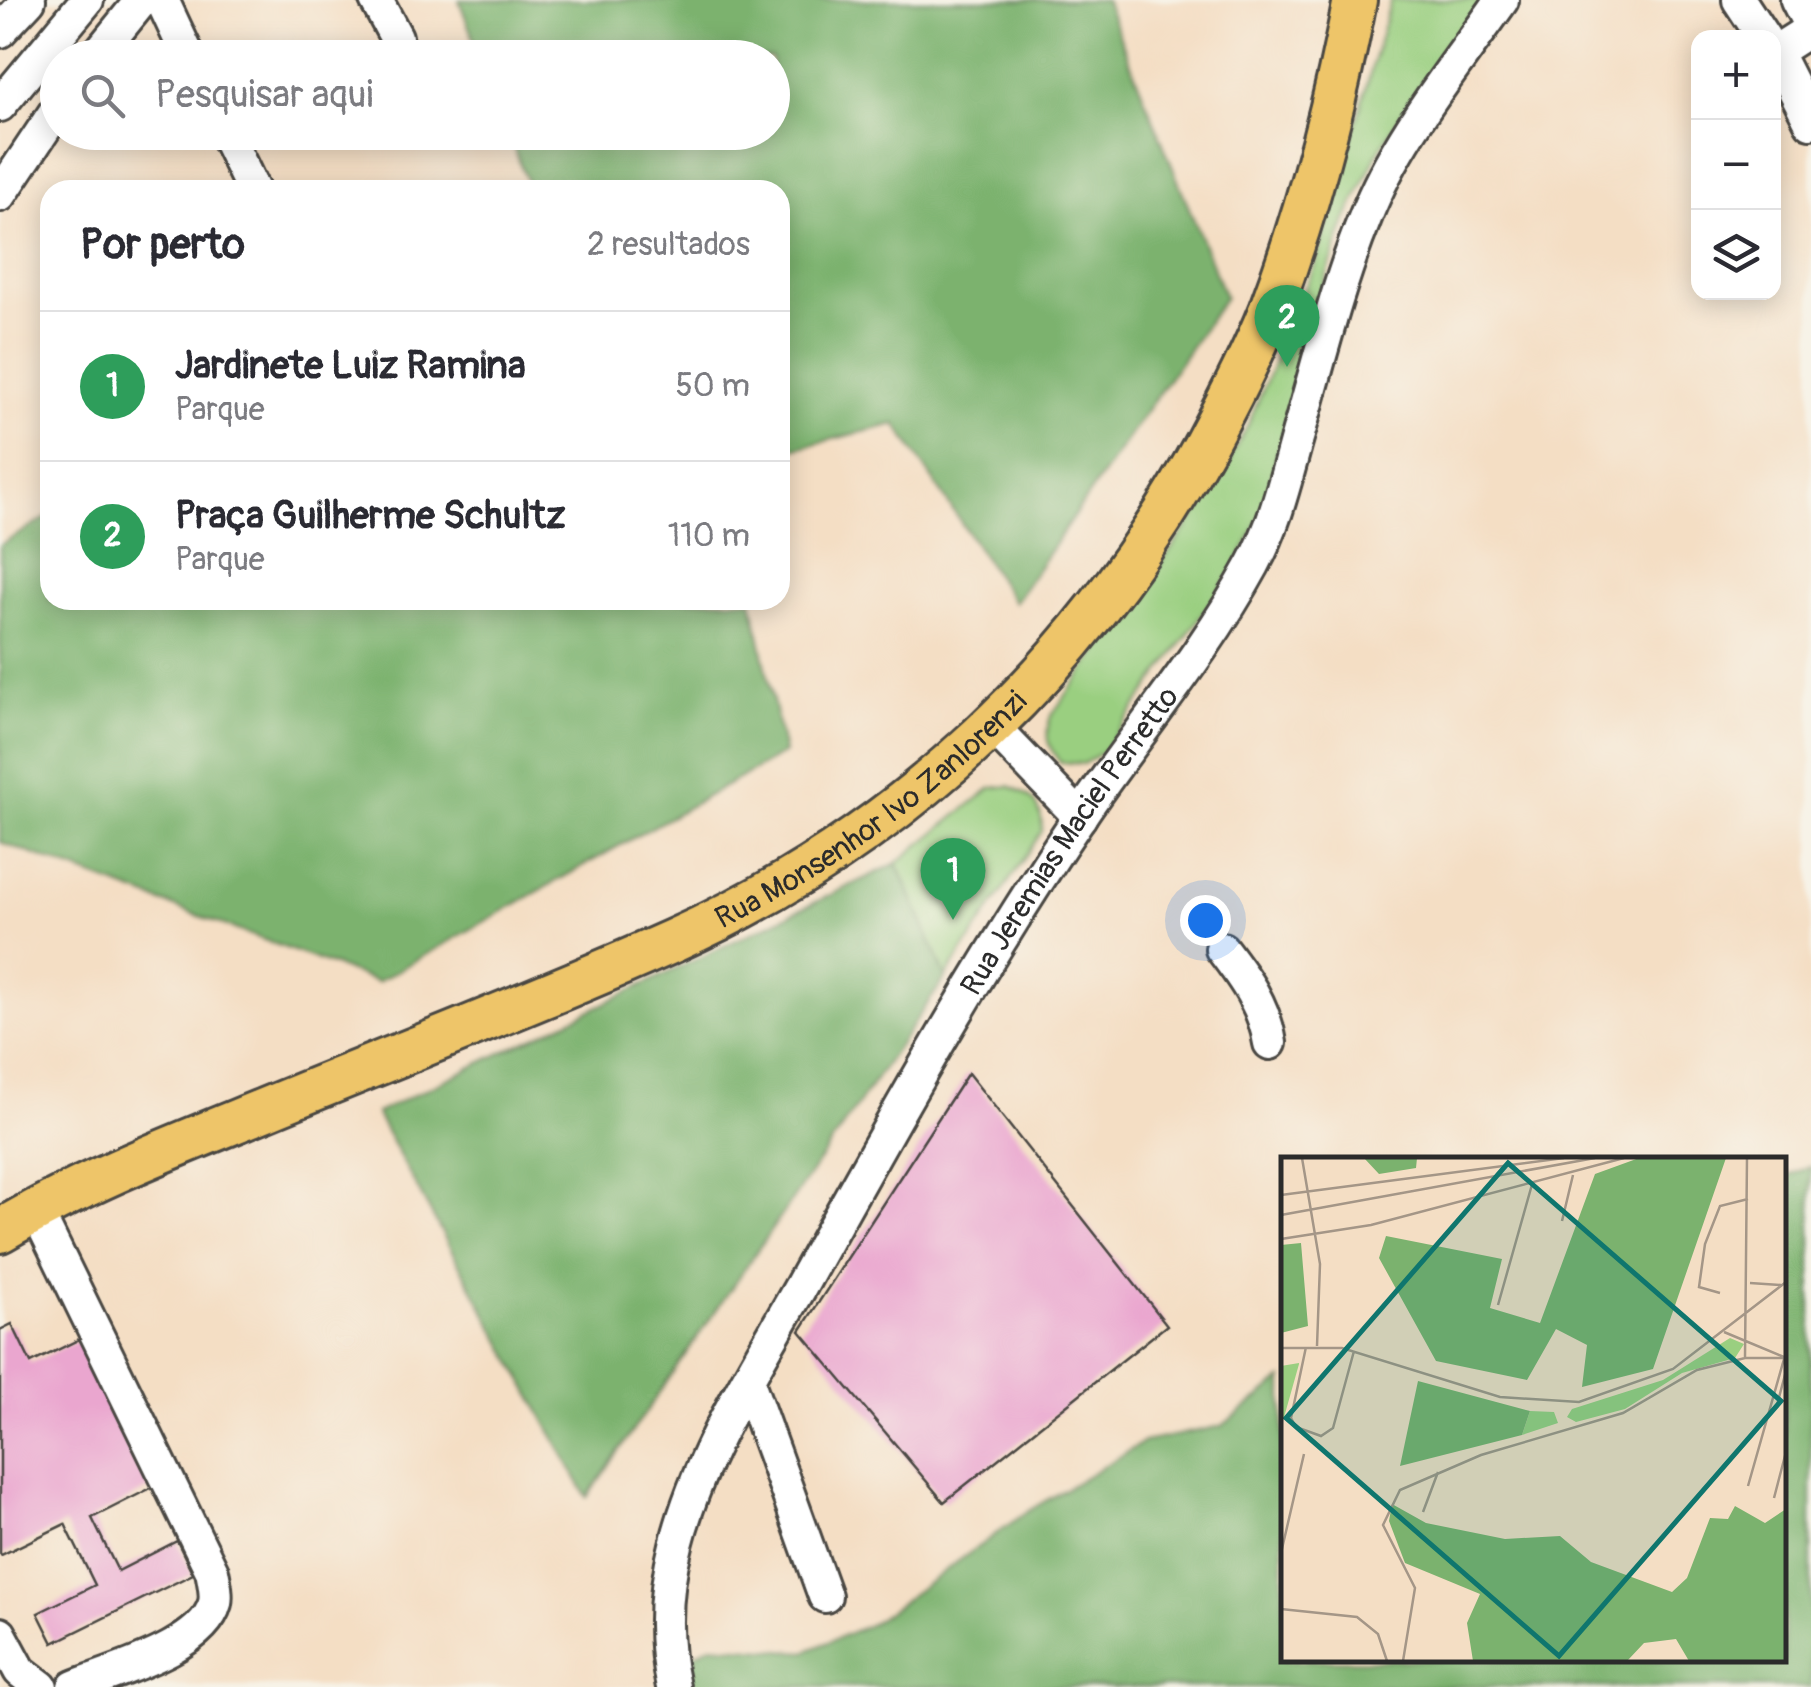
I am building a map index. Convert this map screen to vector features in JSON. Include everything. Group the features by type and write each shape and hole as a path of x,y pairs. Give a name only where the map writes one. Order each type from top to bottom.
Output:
{"main road":[{"name":"Rua Monsenhor Ivo Zanlorenzi","path":"18,1221 146,1158 613,967 724,916 845,846 893,812 993,728 1102,606 1155,529 1229,400 1268,315 1297,234 1323,148 1355,0"}],"street":[{"path":"0,31 29,0"},
{"path":"53,40 86,0"},
{"path":"110,40 142,0"},
{"path":"162,0 181,40"},
{"path":"376,0 396,37"},
{"name":"Rua Jeremias Maciel Perretto","path":"673,1687 666,1639 668,1586 690,1500 748,1382 955,1016 1080,816 1230,606 1256,560 1274,519 1338,295 1365,217 1400,147 1502,0"},
{"path":"1739,0 1760,30"},
{"path":"1781,42 1811,28 1797,0"},
{"path":"0,105 40,56"},
{"path":"1781,65 1811,122"},
{"path":"0,195 40,135"},
{"path":"233,150 247,180"},
{"path":"993,728 1080,816"},
{"path":"1222,948 1252,988 1266,1018 1270,1043"},
{"path":"18,1221 84,1312 212,1571 216,1600 207,1620 188,1640 74,1687"},
{"path":"748,1382 825,1596"},
{"path":"0,1634 20,1671 41,1687"}],"green space":[{"path":"459,0 1105,0 1225,297 1014,603 896,424 790,450 790,180 526,180 515,150 790,150 790,40 474,40"},
{"path":"1391,0 1487,0 1412,97 1378,152 1346,220 1322,289 1261,516 1234,570 1104,751 1083,764 1060,762 1048,740 1051,716 1205,502 1248,425 1316,262"},
{"path":"40,522 40,610 754,610 784,753 377,982 0,842 0,545"},
{"path":"1009,786 1034,802 1042,831 946,977 897,863 991,788"},
{"path":"897,863 946,977 587,1497 376,1113"},
{"path":"1811,1166 1811,1687 687,1687 679,1663 711,1645 805,1652 871,1624 1025,1513 1144,1442 1222,1426 1281,1381 1281,1662 1786,1662 1786,1176"}],"building":[{"path":"968,1073 1167,1325 944,1502 800,1331"},
{"path":"12,1324 31,1363 80,1339 153,1487 92,1518 118,1571 177,1541 193,1574 53,1643 38,1613 95,1585 65,1524 0,1553 0,1330"}],"place":[{"name":"Praça Guilherme Schultz","path":"1287,367"},
{"name":"Jardinete Luiz Ramina","path":"953,920"}]}
